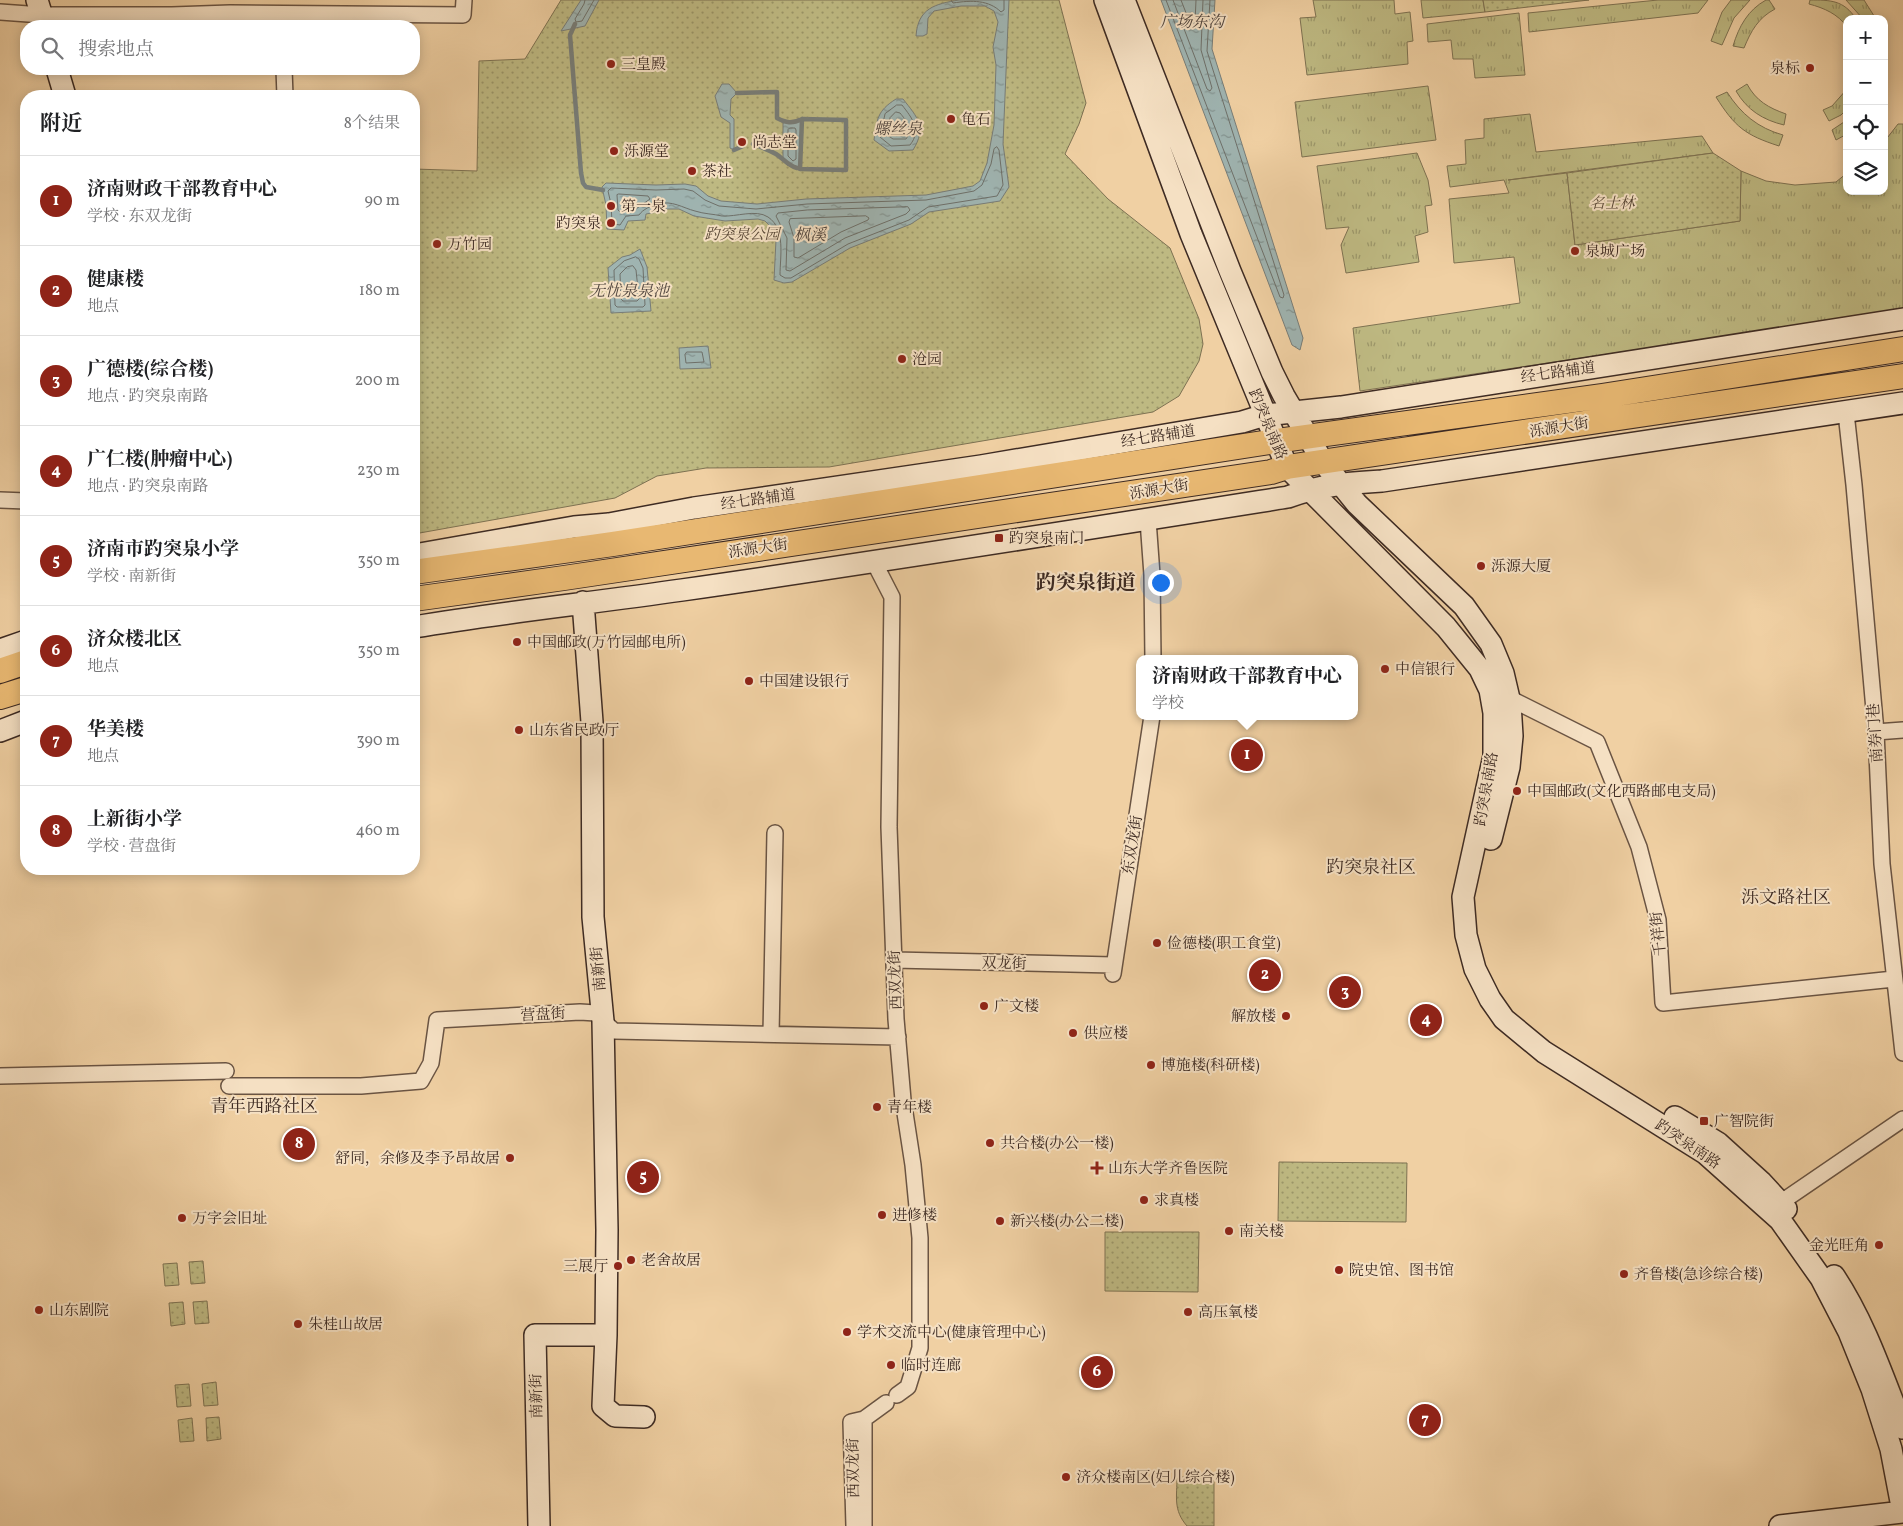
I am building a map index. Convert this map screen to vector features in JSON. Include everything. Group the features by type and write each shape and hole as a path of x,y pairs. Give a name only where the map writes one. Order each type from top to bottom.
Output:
{"main road":[{"name":"泺源大街","path":"420,571 613,544 1307,436 1603,396 1903,349"},
{"name":"泺源大街","path":"420,598 1903,376"},
{"path":"0,671 20,664"},
{"path":"0,697 20,691"}],"street":[{"path":"0,12 172,15 230,7 283,20 464,15 464,0"},
{"name":"趵突泉南路","path":"1105,0 1191,234 1286,467 1446,627 1480,669 1490,690 1494,713 1494,756 1463,897 1466,935 1475,969 1490,1000 1504,1020 1544,1052 1705,1152 1780,1220 1821,1278 1849,1332 1872,1389 1891,1449 1903,1512"},
{"name":"趵突泉南路","path":"1124,0 1272,372 1307,436 1323,462 1357,504 1464,606 1491,644 1503,673 1509,698 1512,736 1509,767 1480,878 1475,916 1486,967 1505,1004 1534,1031 1569,1054 1718,1142 1761,1182 1801,1226 1851,1302 1869,1341 1903,1428"},
{"path":"59,75 62,90"},
{"path":"284,75 285,90"},
{"name":"经七路辅道","path":"420,554 574,527 609,524 694,508 981,466 1242,422 1264,416 1341,407 1903,319"},
{"path":"420,627 583,602 874,562 1148,520 1288,497 1340,483 1382,480 1846,413 1903,403"},
{"name":"南券门巷","path":"1846,413 1876,732 1882,864 1903,1053"},
{"path":"0,500 20,501"},
{"path":"1148,520 1152,575 1153,655"},
{"name":"西双龙街","path":"854,1526 852,1422 864,1418 908,1387 920,1348 920,1238 913,1165 903,1100 898,1037 889,827 892,597 874,562"},
{"name":"南新街","path":"583,602 592,722 594,917 602,1021 607,1230 603,1406 615,1416 644,1417"},
{"path":"0,650 20,643"},
{"name":"千祥街","path":"1509,698 1597,742 1639,847 1658,920 1663,1003 1894,979"},
{"name":"东双龙街","path":"1113,969 1151,720"},
{"path":"0,731 20,723"},
{"path":"1876,732 1903,730"},
{"path":"771,1034 776,833"},
{"name":"双龙街","path":"894,960 1113,969"},
{"name":"营盘街","path":"0,1076 227,1078 361,1086 420,1081 431,1063 437,1020 580,1012 596,1013 614,1031 898,1037"},
{"path":"1780,1203 1903,1119"},
{"name":"南新街","path":"538,1526 535,1336 606,1335"},
{"name":"西双龙街","path":"864,1418 864,1526"},
{"path":"1780,1526 1903,1512"}],"green space":[{"name":"趵突泉公园","path":"561,0 1059,0 1086,103 1079,124 1065,154 1108,199 1170,248 1199,319 1203,344 1199,361 1179,396 1153,412 829,467 706,468 657,476 615,498 420,533 420,169 477,171 479,61 525,59"},
{"path":"1313,0 1394,0 1395,14 1410,12 1413,41 1407,42 1408,64 1307,75 1300,18 1316,17"},
{"path":"1421,0 1483,0 1485,12 1423,18"},
{"path":"1483,0 1589,0 1485,12"},
{"path":"1658,0 1708,0 1698,13 1529,32 1528,13"},
{"path":"1731,0 1750,0 1734,18 1722,45 1711,41 1722,12"},
{"path":"1766,0 1769,0 1775,9 1764,16 1756,26 1744,48 1733,46 1745,19"},
{"path":"1810,0 1836,2 1847,8 1853,15 1843,15 1843,22 1830,12 1809,4"},
{"path":"1846,0 1864,0 1873,15 1859,15"},
{"path":"1519,13 1525,75 1475,78 1473,59 1453,59 1451,40 1428,42 1427,24"},
{"path":"1747,84 1754,95 1764,103 1786,114 1784,125 1762,117 1745,104 1736,91"},
{"path":"1428,86 1436,140 1302,157 1295,102"},
{"path":"1727,92 1738,107 1751,119 1783,135 1779,146 1749,134 1735,123 1716,97"},
{"path":"1843,94 1843,113 1829,121 1823,110 1832,106"},
{"path":"1530,114 1536,152 1702,136 1713,153 1508,180 1567,173 1575,245 1740,221 1741,171 1766,181 1795,185 1836,182 1843,176 1843,195 1888,195 1888,137 1898,124 1903,124 1903,310 1360,391 1353,328 1520,303 1514,257 1454,263 1449,199 1509,193 1504,180 1450,187 1447,166 1466,164 1465,140 1484,138 1484,119"},
{"path":"1843,123 1843,136 1836,140 1832,130"},
{"path":"1417,153 1428,180 1432,205 1425,206 1428,232 1415,236 1419,262 1346,273 1341,245 1349,227 1326,229 1317,166"},
{"name":"名士林","path":"1713,153 1741,171 1740,221 1575,245 1567,173"},
{"path":"1279,1162 1407,1163 1406,1222 1278,1221"},
{"path":"1105,1232 1199,1232 1198,1292 1105,1291"},
{"path":"203,1261 205,1283 191,1284 189,1262"},
{"path":"177,1263 179,1285 165,1286 163,1264"},
{"path":"207,1301 209,1323 195,1324 193,1302"},
{"path":"183,1302 185,1324 171,1326 169,1303"},
{"path":"216,1382 218,1405 204,1406 202,1384"},
{"path":"189,1384 191,1406 177,1407 175,1385"},
{"path":"219,1417 221,1439 207,1441 206,1418"},
{"path":"192,1418 194,1441 180,1442 178,1420"},
{"path":"1177,1477 1211,1477 1214,1482 1214,1526 1187,1526 1178,1509"}],"water":[{"path":"581,0 599,0 585,26 561,31"},
{"name":"枫溪","path":"959,0 1009,0 1003,144 1009,187 1000,201 929,212 911,224 850,248 792,282 784,283 774,280 776,240 770,226 765,221 758,219 725,221 694,216 679,209 659,209 657,212 646,214 645,220 628,221 624,230 607,229 606,205 602,187 606,183 685,184 696,186 708,196 721,201 757,204 806,199 926,195 973,186 980,181 987,163 994,125 996,65 993,47 998,22 994,11 985,6 961,6 934,11 928,18 927,34 916,36 917,27 924,13 942,3"},
{"name":"广场东沟","path":"1161,0 1215,0 1212,49 1303,338 1300,350 1292,345"},
{"path":"722,84 729,84 737,93 731,99 730,115 734,119 734,150 730,148 730,123 721,117 715,96"},
{"name":"螺丝泉","path":"896,99 903,99 919,123 919,135 913,150 889,151 874,140 881,112"},
{"path":"802,119 800,169 787,165 783,158 783,124 784,121 794,123"},
{"name":"无忧泉泉池","path":"640,249 647,267 651,311 611,313 608,268 622,257"},
{"path":"708,346 711,368 680,369 679,348"}],"waterway":[{"path":"575,24 570,35 581,173 586,187 603,190"},
{"path":"737,93 777,92 777,118 789,122 802,119"},
{"path":"802,119 846,120 846,170 800,169 802,119"},
{"path":"753,144 776,154 788,164 797,168"},
{"path":"734,150 743,146"}],"place":[{"name":"三皇殿","path":"611,64"},
{"name":"泉标","path":"1810,68"},
{"name":"龟石","path":"951,119"},
{"name":"尚志堂","path":"742,142"},
{"name":"泺源堂","path":"614,151"},
{"name":"茶社","path":"692,171"},
{"name":"第一泉","path":"611,206"},
{"name":"趵突泉","path":"611,223"},
{"name":"万竹园","path":"437,244"},
{"name":"泉城广场","path":"1575,251"},
{"name":"沧园","path":"902,359"},
{"name":"趵突泉南门","path":"999,538"},
{"name":"泺源大厦","path":"1481,566"},
{"name":"中国邮政(万竹园邮电所)","path":"517,642"},
{"name":"中信银行","path":"1385,669"},
{"name":"中国建设银行","path":"749,681"},
{"name":"山东省民政厅","path":"519,730"},
{"name":"济南财政干部教育中心","path":"1247,755"},
{"name":"中国邮政(文化西路邮电支局)","path":"1517,791"},
{"name":"俭德楼(职工食堂)","path":"1157,943"},
{"name":"健康楼","path":"1265,975"},
{"name":"广德楼(综合楼)","path":"1345,992"},
{"name":"广文楼","path":"984,1006"},
{"name":"解放楼","path":"1286,1016"},
{"name":"广仁楼(肿瘤中心)","path":"1426,1020"},
{"name":"供应楼","path":"1073,1033"},
{"name":"博施楼(科研楼)","path":"1151,1065"},
{"name":"青年楼","path":"877,1107"},
{"name":"广智院街","path":"1704,1121"},
{"name":"共合楼(办公一楼)","path":"990,1143"},
{"name":"上新街小学","path":"299,1144"},
{"name":"舒同，余修及李予昂故居","path":"510,1158"},
{"name":"山东大学齐鲁医院","path":"1097,1168"},
{"name":"济南市趵突泉小学","path":"643,1177"},
{"name":"求真楼","path":"1144,1200"},
{"name":"进修楼","path":"882,1215"},
{"name":"万字会旧址","path":"182,1218"},
{"name":"新兴楼(办公二楼)","path":"1000,1221"},
{"name":"南关楼","path":"1229,1231"},
{"name":"金光旺角","path":"1879,1245"},
{"name":"老舍故居","path":"631,1260"},
{"name":"三展厅","path":"618,1266"},
{"name":"院史馆、图书馆","path":"1339,1270"},
{"name":"齐鲁楼(急诊综合楼)","path":"1624,1274"},
{"name":"山东剧院","path":"39,1310"},
{"name":"高压氧楼","path":"1188,1312"},
{"name":"朱桂山故居","path":"298,1324"},
{"name":"学术交流中心(健康管理中心)","path":"847,1332"},
{"name":"临时连廊","path":"891,1365"},
{"name":"济众楼北区","path":"1097,1372"},
{"name":"华美楼","path":"1425,1420"},
{"name":"济众楼南区(妇儿综合楼)","path":"1066,1477"}],"district":[{"name":"趵突泉街道","path":"1086,582"},
{"name":"趵突泉社区","path":"1371,867"},
{"name":"泺文路社区","path":"1786,897"},
{"name":"青年西路社区","path":"264,1106"}]}
